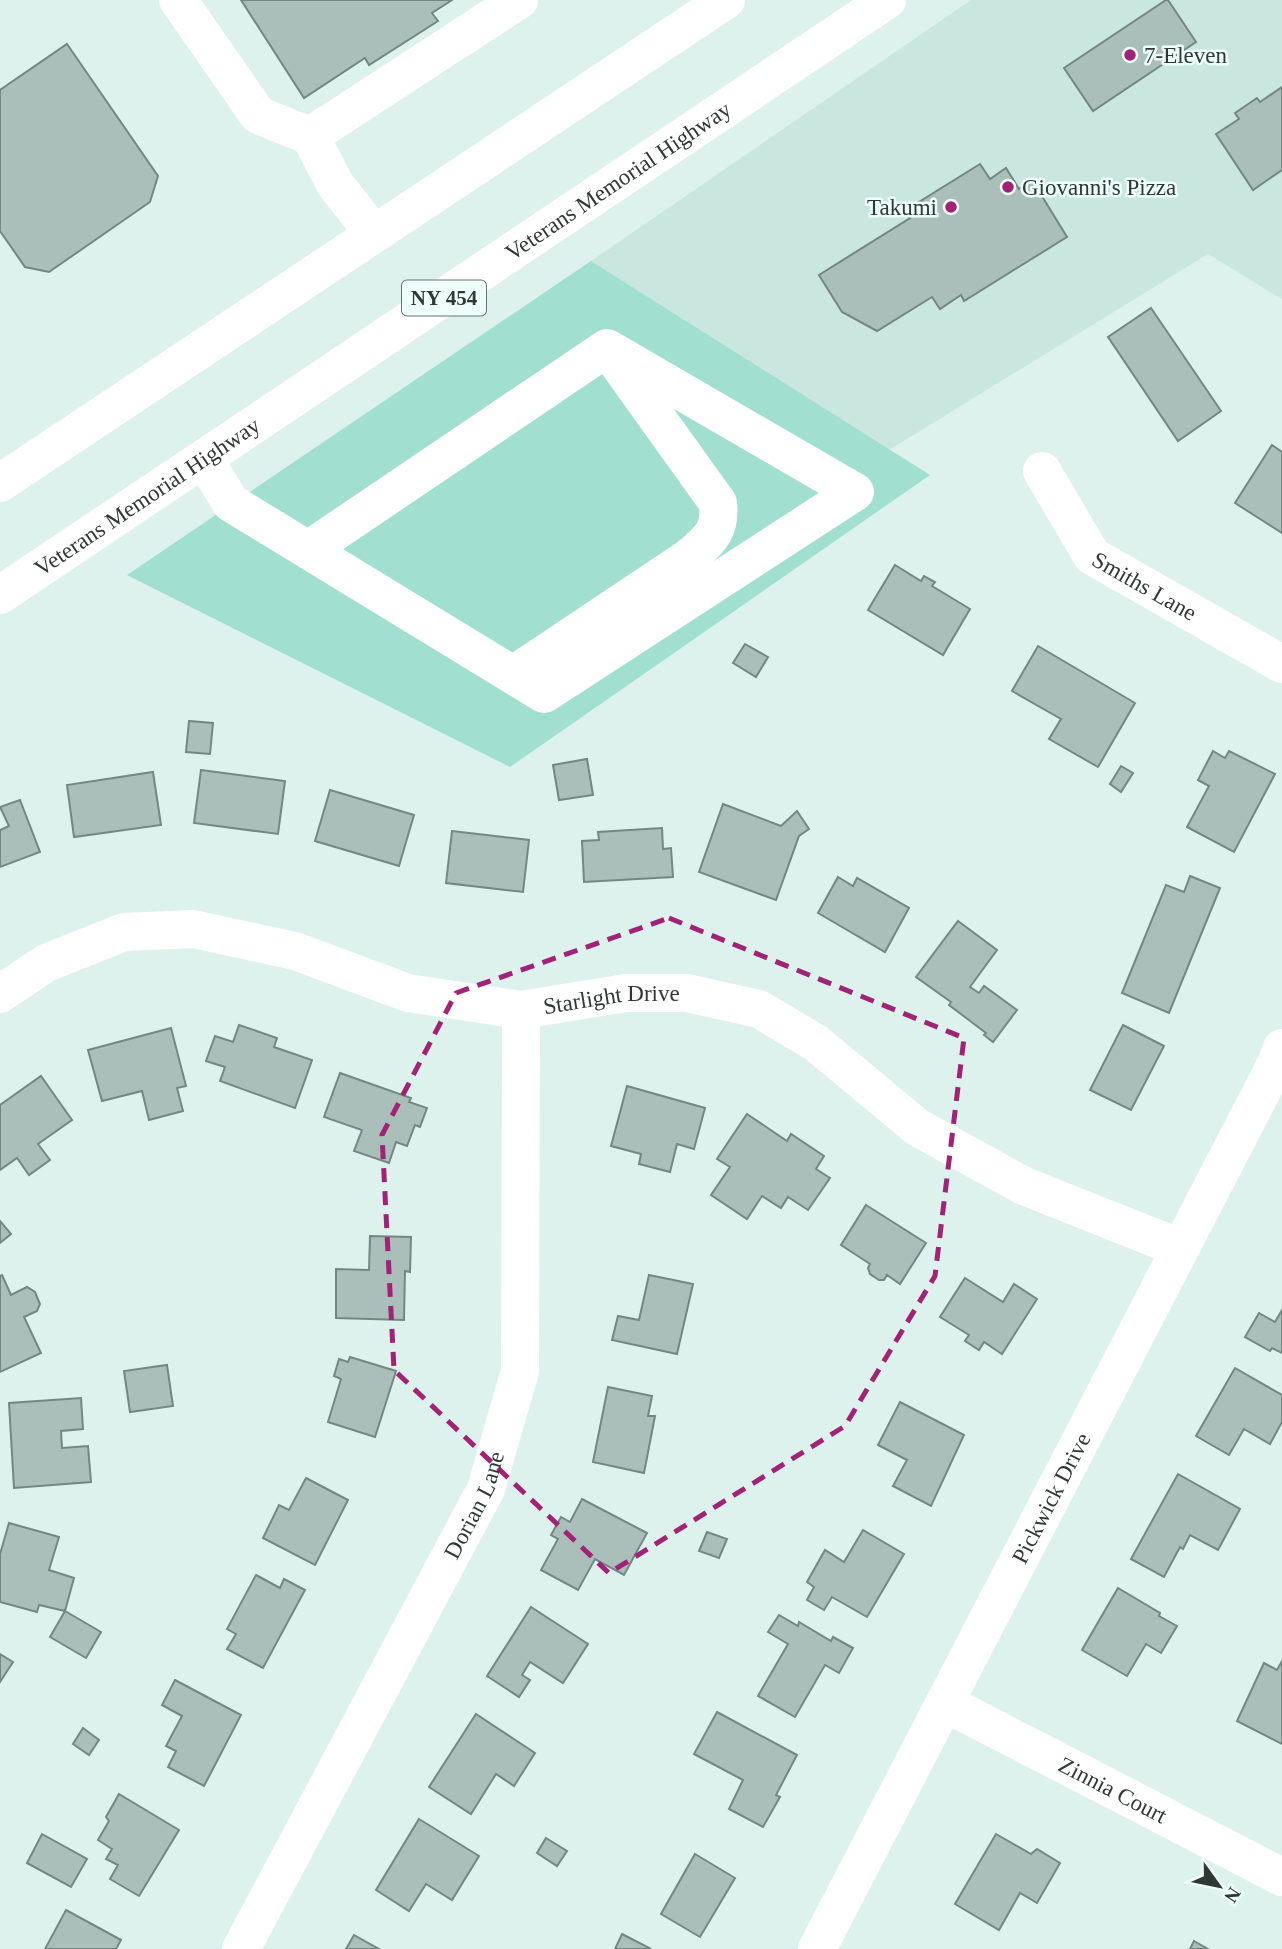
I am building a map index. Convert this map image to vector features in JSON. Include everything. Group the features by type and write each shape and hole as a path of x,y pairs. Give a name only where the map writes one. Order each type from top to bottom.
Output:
{"street":[{"path":"178,0 258,116 310,136 335,184 374,234"},
{"path":"310,136 519,0"},
{"path":"0,483 726,0"},
{"name":"Veterans Memorial Highway","path":"0,595 887,0"},
{"path":"204,458 231,503 544,694 855,492 607,348"},
{"path":"307,550 607,348"},
{"path":"513,674 691,556 711,538 720,520 718,503 607,348"},
{"name":"Smiths Lane","path":"1042,471 1092,556 1282,664"},
{"name":"Starlight Drive","path":"0,994 46,963 124,932 193,929 295,951 408,993 521,1010 626,993 687,993 759,1009 816,1043 917,1127 1024,1186 1180,1248"},
{"name":"Dorian Lane","path":"241,1949 486,1489 520,1371 521,1010"},
{"name":"Pickwick Drive","path":"817,1949 1276,1065 1282,1048"},
{"name":"Zinnia Court","path":"945,1703 1282,1877"}],"highlighted area":[{"path":"669,918 964,1038 935,1276 845,1426 609,1573 394,1370 382,1135 456,993"}],"shaded area":[{"path":"971,0 1282,0 1282,299 1208,254 889,450 591,261"}],"green space":[{"path":"591,261 930,475 510,767 127,575"}],"building":[{"path":"241,0 452,0 432,13 438,21 369,65 365,58 304,98"},
{"name":"7-Eleven","path":"1166,0 1196,42 1093,111 1064,68"},
{"path":"67,44 158,176 150,202 49,272 25,267 0,231 0,90"},
{"path":"1282,87 1282,170 1253,190 1216,134 1239,119 1235,113 1257,98 1260,102"},
{"path":"980,164 990,179 1006,168 1019,189 1032,180 1067,237 964,301 961,295 940,309 932,297 877,331 842,312 819,275 910,218 903,212"},
{"path":"1151,308 1221,411 1178,441 1108,337"},
{"path":"1272,445 1282,452 1282,533 1235,503"},
{"path":"895,565 921,581 924,576 935,582 932,586 970,609 943,655 868,610"},
{"path":"745,644 768,657 756,677 733,663"},
{"path":"1038,646 1135,703 1098,767 1049,739 1061,719 1012,691"},
{"path":"189,721 213,723 210,754 186,752"},
{"path":"1213,751 1225,758 1229,751 1275,774 1234,852 1187,827 1209,786 1198,780"},
{"path":"587,759 593,795 559,800 553,765"},
{"path":"1121,766 1133,773 1121,792 1110,784"},
{"path":"201,770 285,781 278,834 194,823"},
{"path":"153,772 161,825 74,837 67,785"},
{"path":"330,790 414,815 399,866 315,841"},
{"path":"20,800 40,852 0,867 0,830 9,826 0,807"},
{"path":"723,804 781,826 797,811 809,829 799,836 776,900 699,872"},
{"path":"662,828 663,849 671,848 673,877 584,882 582,841 599,840 598,832"},
{"path":"452,831 529,840 523,892 446,883"},
{"path":"1190,876 1220,888 1169,1013 1122,993 1166,885 1184,892"},
{"path":"838,877 853,886 857,878 909,908 885,952 818,913"},
{"path":"958,921 997,950 970,987 979,993 984,986 1017,1010 993,1042 984,1035 986,1033 949,1005 951,1002 916,977"},
{"path":"239,1025 277,1038 274,1047 312,1060 295,1108 220,1081 225,1067 206,1061 215,1036 233,1042"},
{"path":"1123,1025 1164,1046 1131,1110 1090,1090"},
{"path":"171,1028 186,1086 177,1088 183,1111 149,1120 142,1091 102,1101 88,1050"},
{"path":"340,1073 411,1098 409,1102 427,1108 420,1127 415,1125 407,1146 396,1142 389,1163 354,1151 362,1130 324,1117"},
{"path":"41,1076 72,1120 38,1144 50,1160 29,1175 17,1158 0,1170 0,1105"},
{"path":"627,1086 705,1108 694,1149 677,1144 670,1172 639,1164 641,1154 611,1146"},
{"path":"747,1114 787,1141 791,1134 824,1156 816,1169 830,1178 808,1210 788,1197 781,1208 762,1196 747,1219 711,1195 730,1167 717,1159"},
{"path":"866,1205 926,1243 900,1284 887,1275 884,1280 879,1280 870,1274 870,1264 841,1245"},
{"path":"0,1221 11,1234 0,1243"},
{"path":"370,1236 411,1237 410,1272 405,1271 404,1320 336,1318 336,1269 369,1270"},
{"path":"2,1275 11,1295 27,1287 35,1292 40,1304 37,1311 24,1317 41,1353 0,1372 0,1276"},
{"path":"649,1275 693,1284 677,1354 612,1340 618,1316 639,1320"},
{"path":"965,1278 1003,1302 1014,1284 1037,1299 1002,1354 984,1342 979,1350 965,1341 969,1335 940,1317"},
{"path":"1282,1310 1282,1353 1272,1348 1270,1351 1245,1337 1259,1313 1275,1322"},
{"path":"350,1357 396,1371 375,1437 328,1422 341,1379 334,1376 339,1359 348,1362"},
{"path":"167,1365 173,1406 130,1412 124,1371"},
{"path":"1235,1368 1282,1395 1282,1422 1270,1444 1244,1429 1229,1455 1196,1436"},
{"path":"608,1387 652,1396 648,1416 655,1416 644,1473 593,1462"},
{"path":"81,1398 83,1429 61,1431 62,1448 88,1446 91,1482 14,1488 9,1403"},
{"path":"900,1402 964,1435 931,1506 893,1486 907,1460 878,1445"},
{"path":"1178,1474 1240,1509 1218,1550 1190,1535 1183,1549 1180,1547 1164,1577 1131,1559"},
{"path":"306,1478 348,1500 315,1565 263,1538 279,1505 289,1510"},
{"path":"582,1499 647,1533 624,1575 595,1559 578,1590 541,1570 558,1539 551,1535 561,1517 570,1522"},
{"path":"9,1523 59,1537 49,1570 74,1578 65,1611 39,1605 37,1612 0,1602 0,1554"},
{"path":"863,1530 904,1554 867,1617 832,1597 824,1610 807,1600 814,1587 807,1582 825,1550 844,1562"},
{"path":"707,1532 727,1539 719,1558 699,1551"},
{"path":"256,1575 280,1588 284,1579 305,1590 263,1668 227,1649 236,1634 227,1629"},
{"path":"1118,1588 1177,1626 1161,1653 1146,1644 1127,1676 1082,1650"},
{"path":"531,1607 588,1644 563,1683 530,1662 522,1675 530,1680 519,1697 487,1676"},
{"path":"65,1611 101,1632 86,1658 50,1637"},
{"path":"779,1615 798,1626 799,1622 831,1641 833,1637 853,1648 839,1673 825,1665 795,1717 758,1696 788,1644 768,1632"},
{"path":"0,1654 13,1662 0,1682"},
{"path":"1282,1661 1282,1744 1237,1721 1264,1663 1277,1670"},
{"path":"175,1680 241,1715 204,1786 168,1767 176,1751 166,1746 182,1716 162,1705"},
{"path":"717,1712 797,1755 776,1795 780,1797 763,1827 729,1809 743,1780 694,1754"},
{"path":"476,1714 535,1753 514,1786 496,1774 471,1814 429,1787"},
{"path":"83,1728 99,1740 89,1755 73,1744"},
{"path":"119,1794 179,1830 139,1896 110,1879 118,1865 106,1859 112,1849 98,1840 109,1821 106,1817"},
{"path":"419,1819 479,1856 452,1900 426,1884 409,1911 376,1890"},
{"path":"42,1834 87,1859 71,1887 27,1863"},
{"path":"996,1834 1031,1854 1037,1849 1060,1863 1037,1903 1020,1893 999,1930 955,1904"},
{"path":"546,1838 567,1851 557,1866 537,1853"},
{"path":"695,1854 735,1878 700,1937 661,1914"},
{"path":"66,1910 121,1940 116,1949 45,1949"},
{"path":"622,1934 651,1949 615,1949"},
{"path":"354,1935 379,1949 346,1949"},
{"path":"1194,1941 1208,1949 1190,1949"}],"place":[{"name":"7-Eleven","path":"1130,55"},
{"name":"Giovanni's Pizza","path":"1008,187"},
{"name":"Takumi","path":"951,207"}]}
